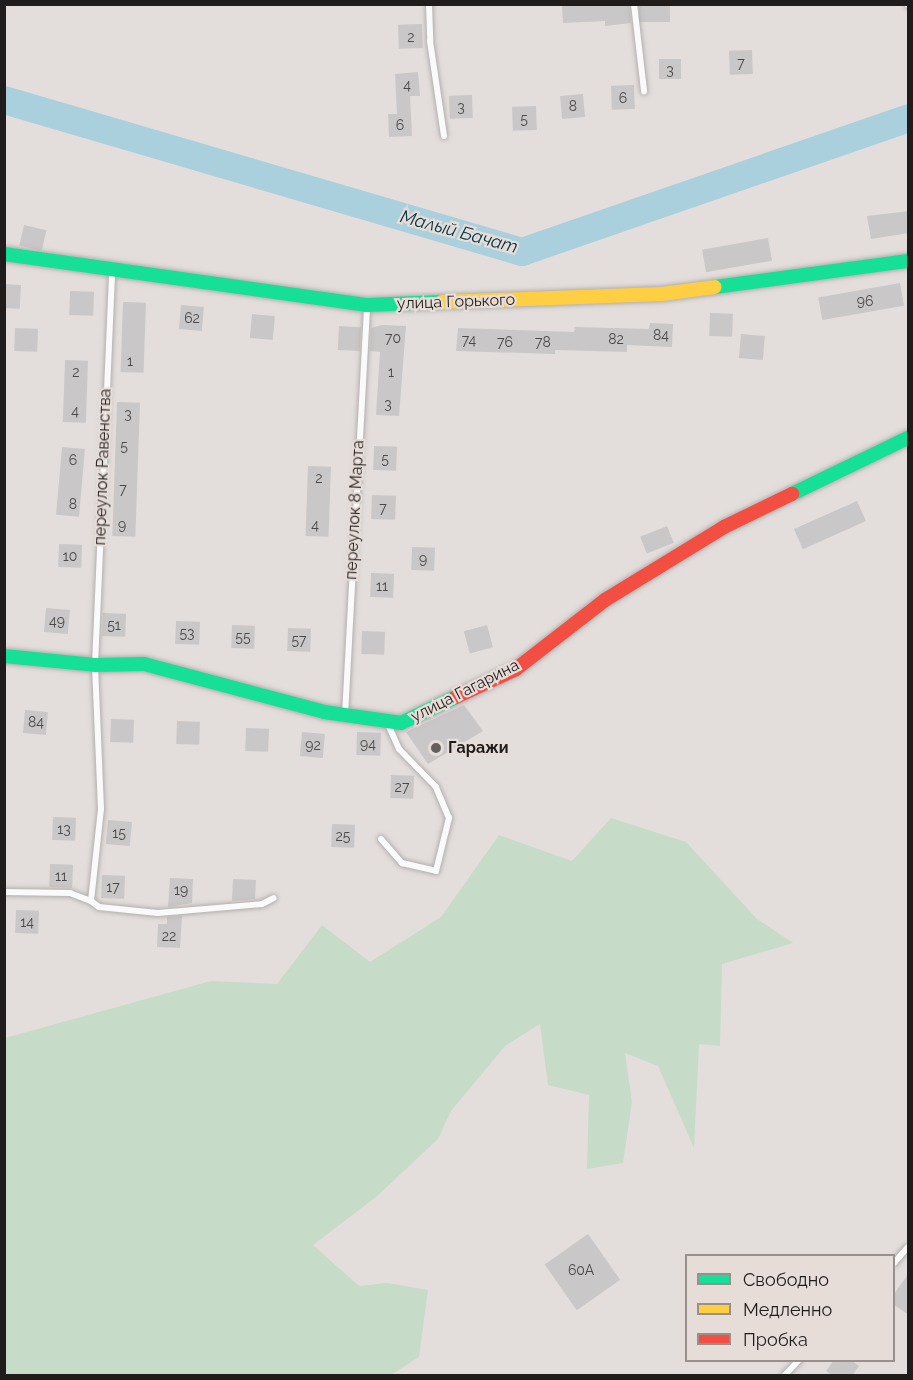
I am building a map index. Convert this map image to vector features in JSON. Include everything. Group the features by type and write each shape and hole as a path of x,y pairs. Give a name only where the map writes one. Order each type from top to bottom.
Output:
{"street":[{"name":"улица Горького","path":"4,254 367,305 663,294 909,261"},
{"name":"улица Гагарина","path":"4,656 95,665 144,664 345,715 401,723 516,669 605,600 724,527 909,438"}],"lane":[{"path":"429,4 430,41 444,136"},
{"path":"634,4 644,91"},
{"name":"переулок Равенства","path":"91,901 101,809 95,665 112,269"},
{"name":"переулок 8 Марта","path":"345,715 367,305"},
{"path":"381,839 402,863 436,872 449,818 436,787 399,749 387,721"},
{"path":"4,892 70,893 91,901 99,907 158,913 262,904 274,898"},
{"path":"895,1262 909,1247"},
{"path":"784,1376 796,1362"}],"green space":[{"path":"611,818 686,842 757,919 793,943 722,964 720,1046 699,1044 694,1148 658,1066 625,1053 632,1102 623,1163 587,1169 589,1095 548,1085 540,1024 505,1046 451,1111 438,1139 376,1197 313,1245 359,1286 387,1283 428,1290 419,1357 391,1375 5,1375 5,1038 211,981 277,984 322,925 370,962 441,917 499,835 572,861"}],"building":[{"path":"562,4 629,4 631,23 605,26 605,21 563,23"},
{"path":"639,4 670,4 670,22 639,22"},
{"path":"422,24 423,48 399,49 398,25"},
{"path":"752,50 753,74 730,75 729,51"},
{"path":"659,59 681,59 681,79 659,79"},
{"path":"418,72 420,96 410,96 412,136 389,137 388,114 397,114 395,74"},
{"path":"634,85 635,109 612,110 611,86"},
{"path":"583,94 585,117 562,119 560,96"},
{"path":"472,95 473,118 450,119 449,96"},
{"path":"536,106 537,130 513,131 512,107"},
{"path":"909,211 909,233 871,239 867,216"},
{"path":"24,225 46,230 42,251 19,245"},
{"path":"768,238 772,261 706,272 702,250"},
{"path":"900,283 904,306 822,320 818,297"},
{"path":"4,284 21,285 20,309 4,308"},
{"path":"70,291 94,292 93,316 69,315"},
{"path":"123,302 146,303 144,373 121,372"},
{"path":"181,305 204,307 202,331 179,329"},
{"path":"710,313 733,314 732,337 709,336"},
{"path":"252,314 275,316 273,340 250,338"},
{"path":"650,323 673,324 672,347 627,345 627,352 555,350 555,354 456,351 458,328 574,332 575,327 649,329"},
{"path":"382,325 406,326 399,416 376,415 380,352 370,351 371,328"},
{"path":"339,326 361,327 360,351 338,350"},
{"path":"15,328 38,329 37,352 14,351"},
{"path":"741,334 765,336 763,360 739,358"},
{"path":"65,360 88,361 86,423 63,422"},
{"path":"117,402 140,403 135,537 112,536"},
{"path":"374,446 397,447 396,471 373,470"},
{"path":"62,447 85,449 79,517 56,515"},
{"path":"308,466 331,467 329,537 306,536"},
{"path":"372,495 396,496 395,520 371,519"},
{"path":"857,501 866,521 803,549 794,529"},
{"path":"667,526 674,543 647,554 640,537"},
{"path":"59,544 82,545 81,568 58,567"},
{"path":"412,547 435,548 434,571 411,570"},
{"path":"371,573 394,574 393,598 370,597"},
{"path":"46,608 70,610 68,634 44,632"},
{"path":"103,613 126,614 125,637 102,636"},
{"path":"176,621 200,622 199,645 175,644"},
{"path":"232,625 255,626 254,649 231,648"},
{"path":"487,625 493,647 470,653 464,631"},
{"path":"288,628 311,629 310,652 287,651"},
{"path":"362,631 385,632 384,655 361,654"},
{"name":"Гаражи","path":"464,705 483,731 428,764 406,732"},
{"path":"25,710 48,712 46,735 23,733"},
{"path":"111,719 134,720 133,743 110,742"},
{"path":"177,721 200,722 199,745 176,744"},
{"path":"246,728 269,729 268,752 245,751"},
{"path":"302,732 325,734 323,758 300,756"},
{"path":"357,732 381,733 380,756 356,755"},
{"path":"391,775 414,776 413,799 390,798"},
{"path":"53,817 76,818 75,841 52,840"},
{"path":"108,820 132,822 130,846 106,844"},
{"path":"332,824 355,825 354,848 331,847"},
{"path":"50,864 73,865 72,888 49,887"},
{"path":"102,875 125,876 124,899 101,898"},
{"path":"170,878 193,879 192,903 168,907"},
{"path":"233,879 256,880 255,899 232,901"},
{"path":"16,910 39,911 38,934 15,933"},
{"path":"182,916 180,948 157,947 158,924 167,924 167,917"},
{"path":"588,1234 620,1280 577,1310 545,1264"},
{"path":"909,1273 909,1315 895,1306 895,1293"},
{"path":"833,1362 854,1362 859,1366 852,1376 833,1376 826,1371"}],"waterway":[{"name":"Малый Бачат","path":"4,100 522,252 908,118"}],"traffic: fast":[{"path":"4,254 367,305 442,302"},
{"path":"715,287 908,261"},
{"path":"792,494 908,438"},
{"path":"4,656 95,665 144,664 324,712 401,723 456,697"}],"traffic: slow":[{"path":"442,302 662,294 715,287"}],"traffic: jam":[{"path":"456,697 516,669 605,600 724,527 792,494"}],"place":[{"name":"Гаражи","path":"436,748"}]}
